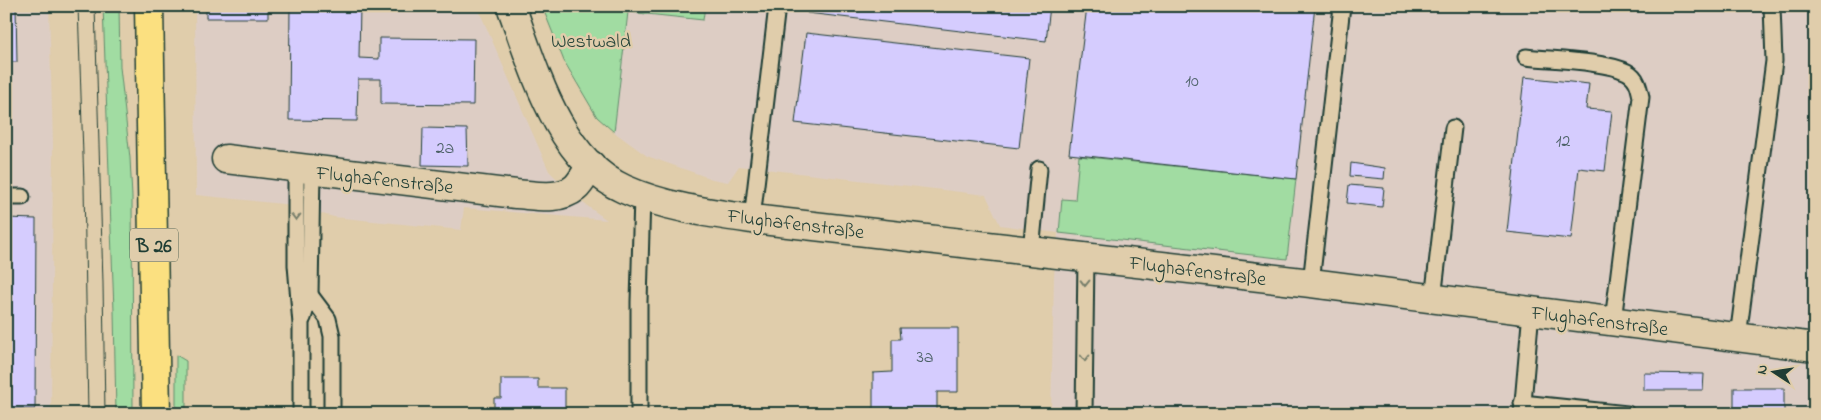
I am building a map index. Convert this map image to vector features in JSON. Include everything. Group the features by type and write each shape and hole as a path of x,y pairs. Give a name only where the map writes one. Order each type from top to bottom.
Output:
{"main road":[{"name":"B 26","path":"149,6 156,414"}],"street":[{"name":"Flughafenstraße","path":"511,6 549,106 559,126 591,165 622,188 642,196 699,212 1311,283 1815,347"},
{"name":"Flughafenstraße","path":"226,159 516,194 554,196 565,194 575,188 591,165"}],"lane":[{"path":"752,219 777,6"},
{"path":"1311,283 1342,6"},
{"path":"1738,337 1774,61 1772,6"},
{"path":"1526,57 1606,66 1627,72 1639,83 1641,97 1613,321"},
{"path":"1433,299 1453,128"},
{"path":"301,414 301,324 304,294 304,169"},
{"path":"1031,251 1039,169"},
{"path":"639,414 639,302 643,216 642,196"},
{"path":"6,197 22,197"},
{"path":"1084,414 1086,257"},
{"path":"304,294 328,319 332,336 332,414"},
{"path":"1531,311 1522,408 1627,414"}],"shaded area":[{"path":"6,6 49,6 53,144 51,414 6,414"},
{"path":"195,6 477,6 549,171 576,198 607,220 464,208 461,230 334,217 283,204 196,195"},
{"path":"705,6 1815,6 1815,414 1051,414 1054,276 1058,233 1000,225 986,195 739,166 728,182 712,179 647,156 614,132 628,12 703,20"}],"green space":[{"path":"103,6 119,6 120,67 130,158 132,197 133,414 116,414"},
{"name":"Westwald","path":"542,6 705,6 703,20 628,12 614,132 597,117 564,61"},
{"path":"1079,156 1296,179 1287,259 1059,233 1062,199 1075,200"},
{"path":"176,355 186,361 186,414 176,414"}],"building":[{"path":"6,6 16,6 17,62 6,62"},
{"path":"206,6 268,6 268,18 206,18"},
{"path":"290,6 360,6 359,58 379,59 379,38 474,39 473,105 381,104 381,79 358,79 357,121 289,120"},
{"path":"808,6 1050,6 1046,41 807,13"},
{"path":"1087,6 1315,6 1296,179 1069,154"},
{"path":"806,33 1029,58 1019,148 795,123"},
{"path":"1524,77 1589,84 1586,109 1612,111 1605,171 1579,168 1571,239 1507,232"},
{"path":"423,128 467,129 468,166 422,165"},
{"path":"1351,163 1385,168 1384,179 1350,176"},
{"path":"1349,185 1384,188 1382,207 1347,203"},
{"path":"6,218 36,219 35,409 6,409"},
{"path":"900,328 958,328 958,392 937,392 937,414 873,414 873,373 892,372 892,339 901,339"},
{"path":"1644,373 1704,374 1703,390 1644,390"},
{"path":"501,379 538,379 538,388 565,388 565,414 494,414 494,398 501,398"},
{"path":"1734,388 1784,388 1784,414 1734,414"}],"tram line":[{"path":"78,6 84,185 88,414"},
{"path":"95,6 105,414"}]}
